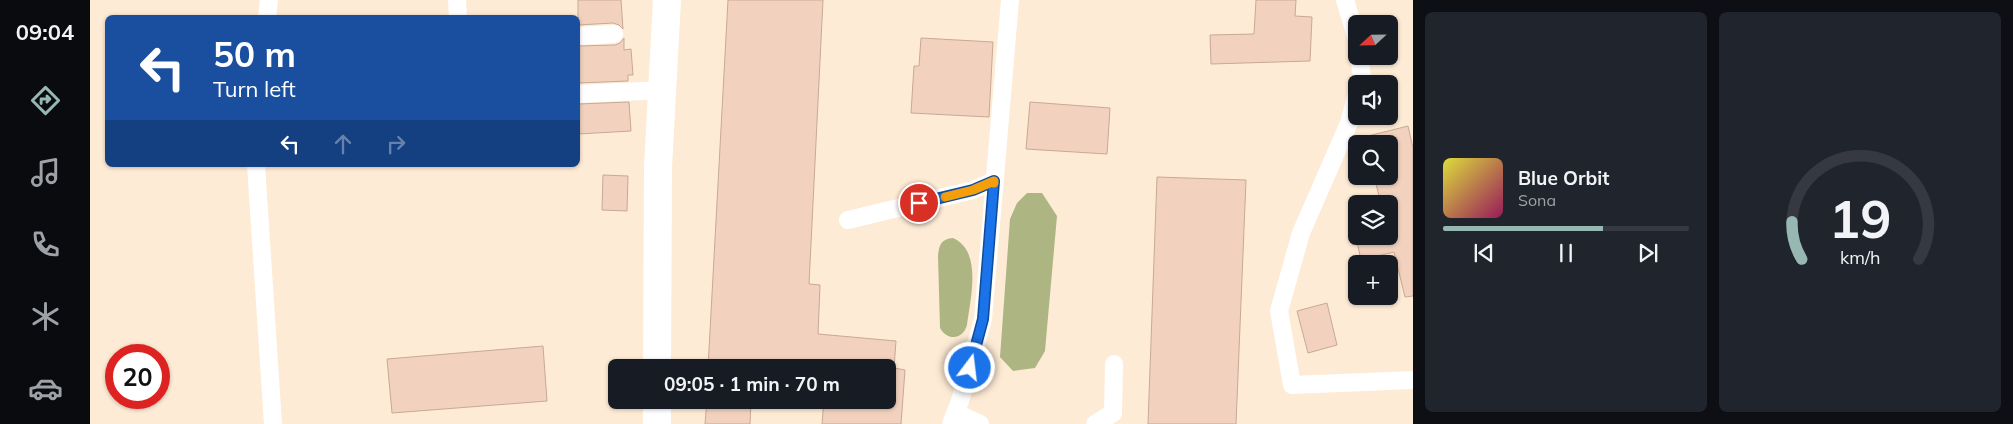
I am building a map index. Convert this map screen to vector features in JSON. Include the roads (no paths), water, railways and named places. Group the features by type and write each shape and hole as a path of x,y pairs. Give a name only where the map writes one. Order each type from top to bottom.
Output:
{"street":[{"path":"657,359 658,167 668,0"},
{"path":"657,409 657,424"}],"lane":[{"path":"267,15 269,0"},
{"path":"457,0 458,15"},
{"path":"980,424 953,418 960,401 983,319 1010,0"},
{"path":"1345,0 1350,15"},
{"path":"580,36 614,34"},
{"path":"580,94 662,90"},
{"path":"1348,125 1301,233 1279,310 1292,384 1413,380"},
{"path":"256,167 273,424"},
{"path":"848,220 973,190 994,181"},
{"path":"1095,424 1113,413 1114,364"}]}
